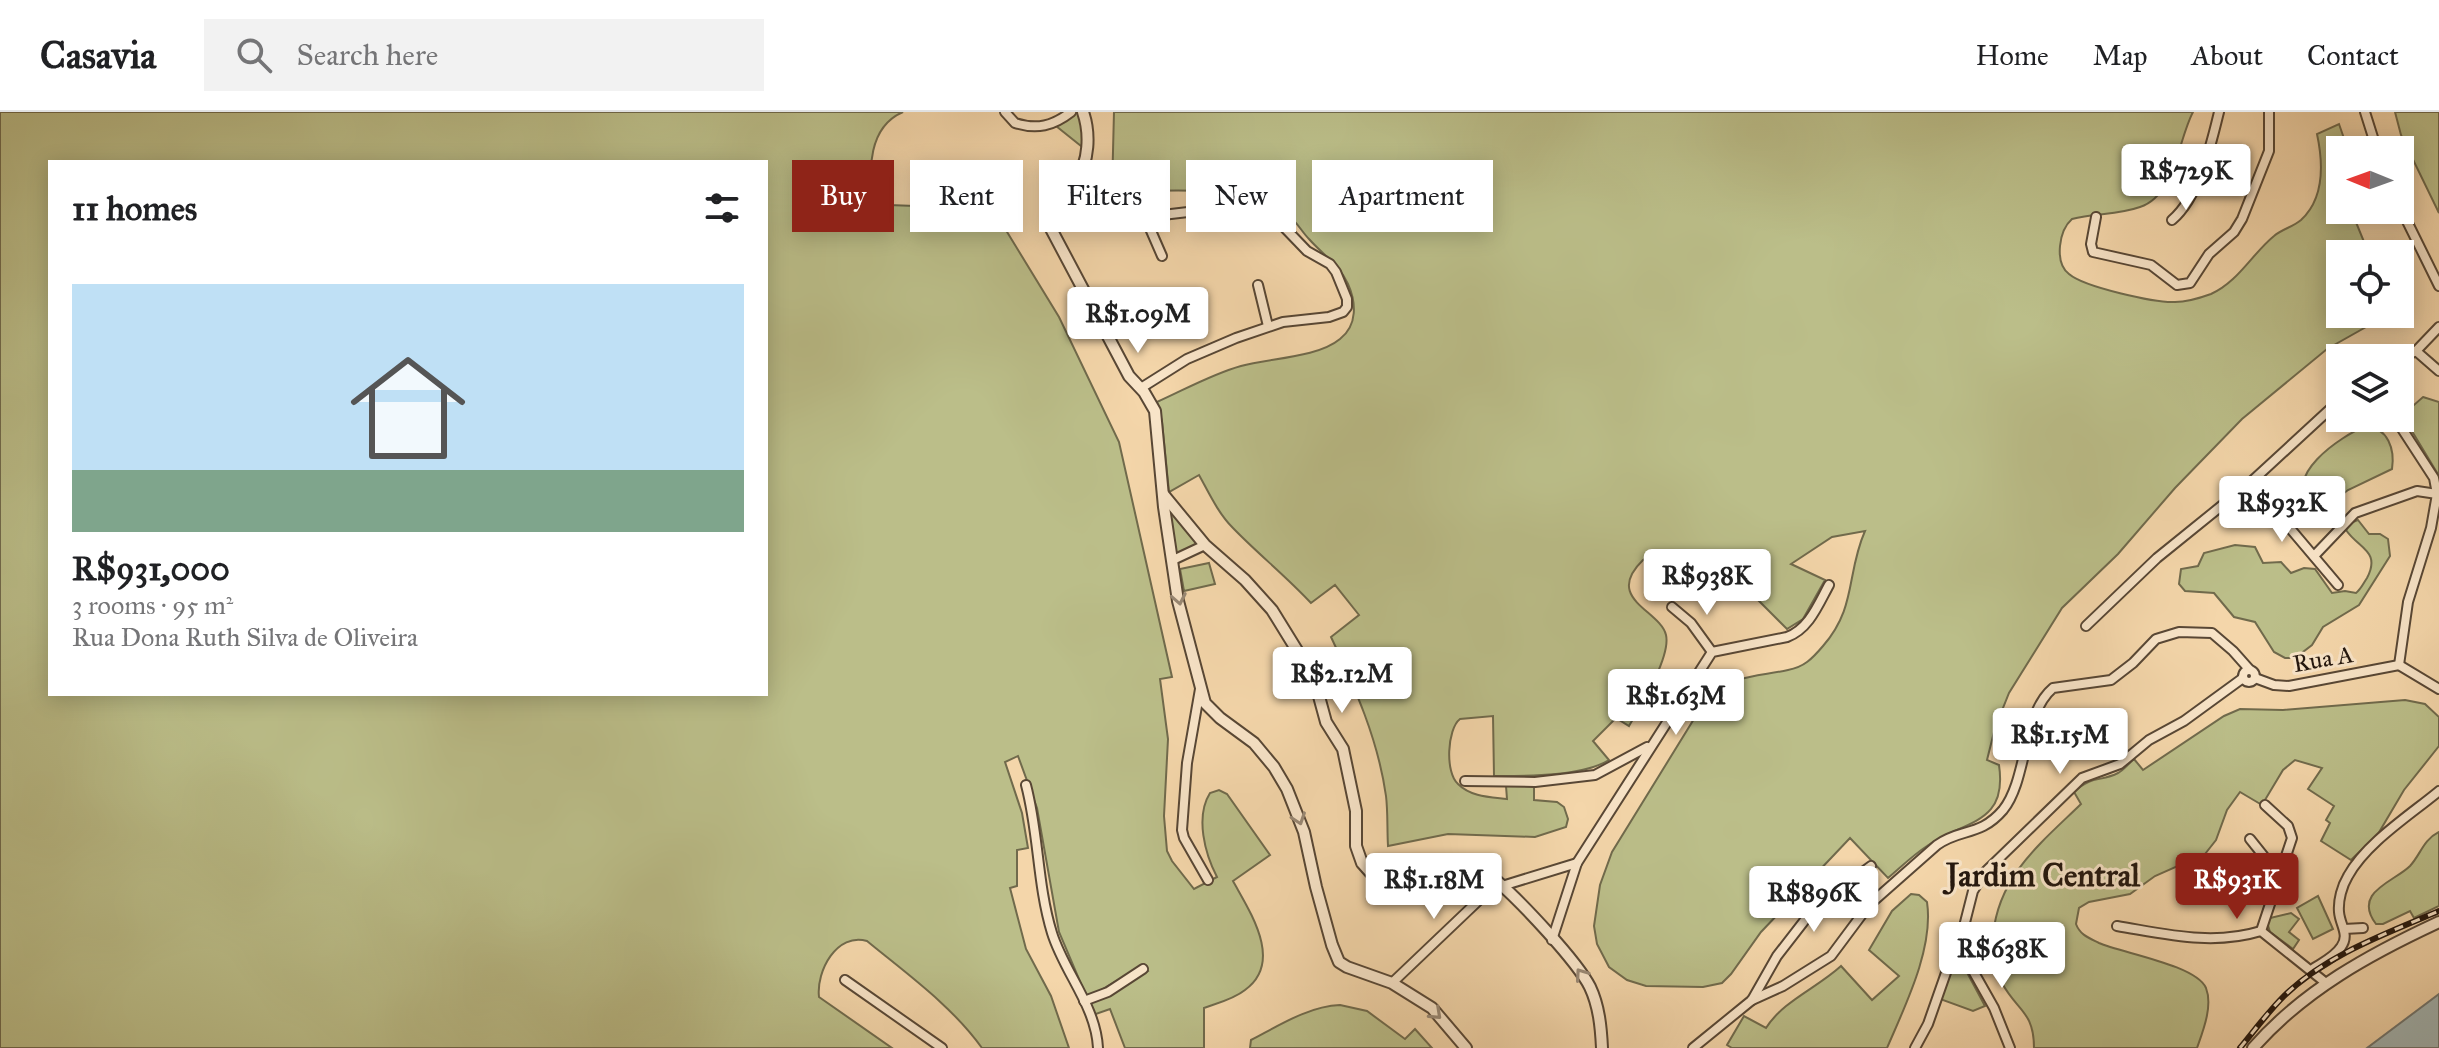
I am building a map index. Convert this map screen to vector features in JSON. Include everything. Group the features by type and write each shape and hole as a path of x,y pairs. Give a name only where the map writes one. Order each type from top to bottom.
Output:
{"street":[{"path":"1005,112 1015,123 1036,127 1052,125 1071,112"},
{"path":"1083,112 1087,128 1085,160"},
{"path":"2096,217 2091,244 2095,253 2147,263 2177,285 2183,286 2193,281 2209,254 2234,232 2242,219 2269,151 2269,112"},
{"path":"2365,112 2373,136"},
{"path":"2172,220 2185,205 2197,182 2219,113"},
{"path":"1141,388 1187,359 1268,326 1329,317 1345,311 1347,299 1331,266 1307,251 1281,224 1238,211 1205,210 1170,214"},
{"path":"2408,224 2439,286"},
{"path":"1052,232 1132,379 1155,411 1178,601 1200,688 1212,711 1254,743 1287,789 1304,832 1328,932 1339,962 1392,983 1432,1008 1466,1048"},
{"path":"1152,232 1162,256"},
{"path":"1258,285 1268,326"},
{"path":"2439,327 2416,351 2439,371"},
{"path":"2086,626 2157,558 2251,482 2326,413"},
{"path":"2404,432 2434,478 2437,494 2431,528 2408,602 2399,665 2439,689"},
{"path":"2251,482 2338,585"},
{"path":"2314,556 2355,513 2417,491 2437,494"},
{"path":"1163,494 1205,545 1245,580 1272,610 1314,678 1326,722 1343,749 1356,811 1356,846 1362,863 1370,872 1381,876 1423,867 1455,865 1485,874 1500,884 1589,985 1601,1023 1602,1048"},
{"path":"1173,560 1205,545"},
{"path":"1552,940 1577,863 1712,652 1797,633 1805,627 1829,585"},
{"path":"1672,607 1691,623 1712,652"},
{"path":"1693,1048 1752,1000 1783,986 1831,956 1869,905 1937,845 1948,838 1977,831 1997,816 2008,803 2035,720 2051,690 2111,680 2156,639 2179,632 2212,633 2254,672 2255,678 2250,682 2243,678"},
{"name":"Rua A","path":"2255,678 2274,685 2289,686 2399,665"},
{"path":"1915,1048 1928,1024 1948,967 1959,946 1971,897 1982,876 2076,783 2090,773 2113,769 2149,740 2198,712 2243,678 2244,672 2249,669"},
{"path":"1200,688 1188,751 1182,830 1208,880"},
{"path":"1465,781 1535,782 1595,775 1651,745"},
{"path":"1026,785 1049,920 1058,949 1084,1001 1098,1048"},
{"path":"2311,970 2341,948 2345,937 2339,904 2350,872 2389,832 2439,791"},
{"path":"2261,931 2292,835 2288,826 2265,805"},
{"path":"2250,839 2278,874"},
{"path":"1392,983 1500,884 1577,863"},
{"path":"1752,1000 1777,956 1815,907 1871,866"},
{"path":"2253,1048 2284,1015 2326,983 2439,922"},
{"path":"2117,926 2211,940 2261,931"},
{"path":"2344,929 2363,928"},
{"path":"2261,931 2326,983"},
{"path":"1959,946 1994,1008 2010,1048"},
{"path":"1084,1001 1108,992 1143,969"},
{"path":"845,980 942,1048"}],"green space":[{"path":"0,112 903,112 883,128 871,160 792,160 792,232 894,232 894,205 910,206 910,232 1007,232 1059,317 1119,442 1172,677 1160,679 1168,739 1164,816 1167,851 1194,889 1217,877 1203,835 1203,813 1210,793 1219,790 1227,794 1270,855 1233,881 1255,922 1263,951 1262,966 1256,979 1245,990 1204,1008 1204,1048 1125,1048 1110,1009 1093,1015 1089,1003 1148,971 1144,965 1087,998 1059,932 1037,808 1018,756 1005,762 1022,813 1028,848 1017,850 1017,886 1010,888 1026,949 1051,996 1069,1048 982,1048 957,1018 928,991 867,941 846,942 831,956 821,976 819,997 892,1048 0,1048"},
{"path":"1073,112 1082,112 1086,150 1056,126"},
{"path":"1114,112 2193,112 2174,166 2152,201 2132,210 2072,219 2063,231 2060,246 2062,265 2077,279 2120,293 2175,302 2198,298 2221,289 2274,236 2301,220 2318,191 2321,168 2317,134 2339,124 2343,136 2326,136 2326,224 2357,224 2363,240 2326,240 2326,328 2364,328 2336,344 2326,344 2326,350 2242,419 2175,488 2118,554 2062,608 2009,693 1995,728 1987,760 1999,765 2000,785 1997,799 1990,810 1927,846 1888,878 1850,838 1761,932 1722,983 1703,987 1646,986 1627,980 1609,967 1597,944 1594,926 1600,885 1612,852 1710,693 1738,680 1799,667 1823,646 1841,618 1865,531 1832,537 1791,564 1825,580 1803,619 1787,629 1748,590 1716,588 1664,557 1654,556 1643,560 1632,573 1629,585 1637,603 1662,626 1666,635 1664,656 1654,682 1629,726 1616,718 1593,741 1609,760 1568,773 1494,776 1493,716 1460,719 1452,732 1449,761 1458,784 1475,794 1507,799 1506,786 1534,784 1534,800 1557,802 1564,807 1568,819 1566,827 1535,837 1448,834 1388,846 1386,796 1377,754 1357,695 1331,637 1359,615 1335,585 1311,603 1228,522 1199,475 1169,492 1157,402 1230,369 1306,354 1330,345 1346,333 1353,320 1351,291 1335,265 1296,223 1296,160 1186,160 1186,190 1170,190 1170,160 1113,160"},
{"path":"2395,112 2439,112 2439,213 2414,162 2414,136 2401,135"},
{"path":"2423,397 2439,402 2439,476 2412,432 2414,405"},
{"path":"2353,432 2381,432 2391,447 2392,469 2348,490 2326,507 2314,506 2305,495 2303,483 2308,471 2317,459"},
{"path":"1167,503 1203,544 1174,558"},
{"path":"2358,520 2369,534 2380,534 2388,539 2390,556 2359,605 2323,627 2312,645 2295,658 2285,658 2274,652 2255,622 2234,617 2214,593 2185,591 2179,584 2181,569 2198,566 2204,553 2235,545 2255,547 2263,563 2281,562 2291,573 2304,568 2315,569 2332,593 2356,593 2371,569 2367,551 2346,530 2350,523"},
{"path":"1209,563 1215,584 1184,591 1180,569"},
{"path":"2405,700 2425,704 2439,717 2439,746 2404,790 2378,834 2351,860 2321,841 2330,823 2326,820 2334,806 2308,789 2322,768 2295,760 2283,770 2262,805 2240,792 2227,810 2216,840 2205,854 2155,876 2130,894 2089,902 2079,908 2076,924 2088,938 2174,966 2199,980 2206,988 2206,1018 2197,1048 2034,1048 2028,1019 1997,971 1993,935 1997,914 2013,877 2037,847 2081,804 2074,792 2086,783 2118,773 2134,759 2143,770 2224,716 2240,709 2283,710"},
{"path":"2439,832 2439,906 2414,918 2410,911 2383,924 2376,924 2370,913 2372,896 2410,866 2426,843"},
{"path":"1911,894 1919,895 1927,902 1926,938 1916,976 1887,1048 1732,1048 1727,1045 1744,1016 1766,1028 1791,1002 1841,966 1872,1000 1899,976 1869,950 1892,911"},
{"path":"2318,896 2333,929 2313,939 2297,908"},
{"path":"2291,913 2299,919 2289,932 2299,940 2293,949 2270,932 2266,919"},
{"path":"1956,958 1985,1006 1973,1011 1940,999 1952,960"},
{"path":"1340,1005 1367,1011 1405,1039 1415,1029 1432,1048 1250,1048 1251,1040 1294,1018 1317,1009"}],"shaded area":[{"path":"2439,994 2439,1048 2367,1048"}],"railway":[{"path":"2240,1048 2284,996 2318,969 2377,937 2439,911"}],"district":[{"name":"Jardim Central","path":"2043,875"}]}
